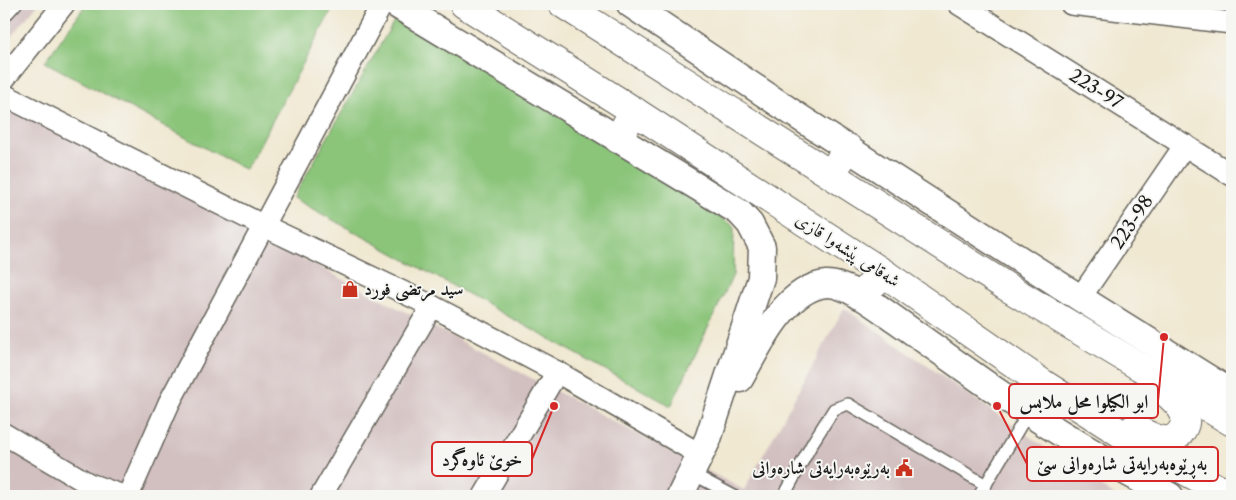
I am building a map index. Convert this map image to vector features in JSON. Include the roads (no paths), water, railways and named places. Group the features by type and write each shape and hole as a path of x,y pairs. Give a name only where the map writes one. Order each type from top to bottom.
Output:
{"highway":[{"name":"شەقامی پێشەوا قازی","path":"464,4 634,111 885,274 1044,385 1144,448 1231,496"},
{"path":"564,4 1007,287 1232,422"},
{"path":"618,140 634,111"},
{"path":"831,174 848,148"},
{"path":"859,296 885,274"},
{"path":"1044,385 1156,438 1168,440 1178,436 1186,421 1179,405 1105,346"}],"street":[{"path":"4,79 64,4"},
{"path":"128,496 169,403 262,225 382,4"},
{"path":"395,4 739,212 750,224 762,247 761,278 700,456"},
{"path":"630,4 1080,298 1232,393"},
{"name":"223-97","path":"959,4 1232,175"},
{"path":"1071,4 1163,9 1232,23"},
{"path":"4,96 262,225 432,306 557,372 700,456"},
{"name":"223-98","path":"1080,298 1185,145"},
{"path":"680,496 757,348 787,306 811,288 826,284 846,287 1028,413 1091,452 1170,496"},
{"path":"321,496 432,306"},
{"path":"484,496 557,372"},
{"path":"4,434 86,490 123,496"}],"lane":[{"path":"4,18 16,4"},
{"path":"784,496 813,442 834,409 848,404 986,485"},
{"path":"979,496 1028,413"},
{"path":"700,456 734,496"}],"place":[{"name":"سيد مرتضى فورد","path":"350,289"},
{"name":"ابو الكيلوا محل ملابس","path":"1164,337"},
{"name":"خوێ ئاوەگرد","path":"554,406"},
{"name":"بەڕێوەبەرایەتی شارەوانی سێ","path":"997,406"},
{"name":"بەرێوەبەرایەتی شارەوانی","path":"904,468"}]}
